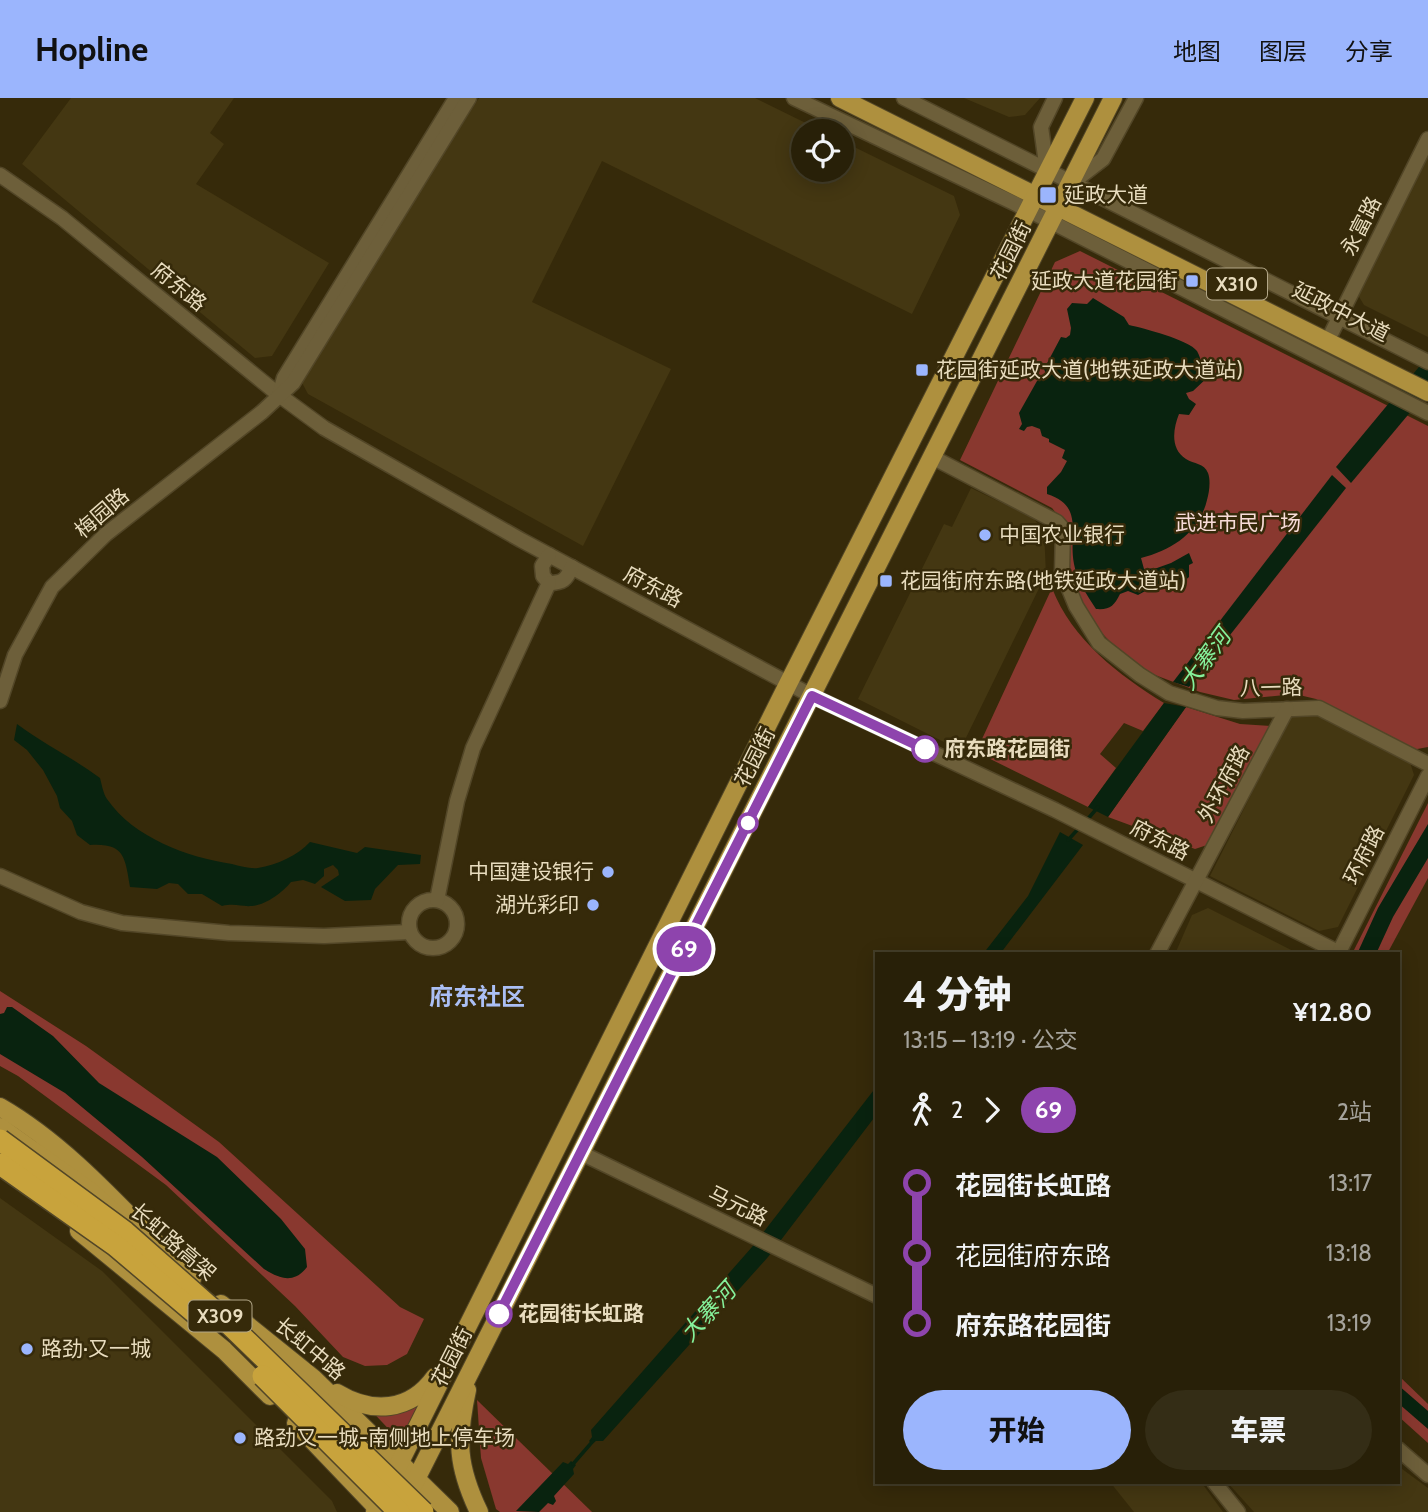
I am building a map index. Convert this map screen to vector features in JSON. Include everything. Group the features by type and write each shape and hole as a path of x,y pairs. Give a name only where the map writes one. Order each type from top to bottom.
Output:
{"highway":[{"name":"长虹路高架","path":"0,1140 125,1232 197,1295 423,1512"},
{"name":"长虹路高架","path":"0,1172 116,1246 219,1332 399,1512"}],"main road":[{"name":"X310","path":"840,98 1061,203"},
{"name":"X310","path":"867,98 1037,191"},
{"name":"花园街","path":"377,1511 399,1462 562,1142 788,684 1085,98"},
{"name":"花园街","path":"399,1512 1113,98"},
{"name":"延政中大道","path":"1061,203 1335,325 1414,368"},
{"name":"延政中大道","path":"1061,203 1414,368"},
{"name":"X310","path":"1414,368 1428,382"},
{"name":"X310","path":"1414,368 1426,405"},
{"path":"0,1107 18,1117 86,1173 207,1294"},
{"name":"长虹中路","path":"0,1127 90,1191 174,1267 313,1378 450,1512"},
{"path":"0,1172 66,1220 224,1350 377,1511"},
{"path":"313,1378 352,1402 379,1407 402,1405 428,1387 456,1348"},
{"path":"476,1360 461,1422 459,1450 466,1479 479,1512"},
{"path":"335,1464 367,1430"}],"street":[{"name":"梅园路","path":"279,395 284,378 456,98"},
{"name":"梅园路","path":"0,701 15,655 52,587 106,534 262,412 293,383 469,98"},
{"path":"794,98 1037,191 1390,393 1426,405"},
{"path":"904,98 1037,191"},
{"path":"1037,191 1041,127 1055,98"},
{"path":"1061,203 1103,159 1136,98"},
{"name":"永富路","path":"1335,325 1428,139"},
{"name":"府东路","path":"0,175 62,218 279,395 324,428 549,555 788,684 1071,818 1336,952"},
{"name":"八一路","path":"932,457 1057,522 1063,529 1062,572 1076,606 1099,643 1140,676 1196,703 1243,711 1319,708 1428,764"},
{"path":"549,555 542,566 543,576 550,583 561,583 567,579 572,567"},
{"path":"437,900 457,801 473,748 550,583"},
{"name":"外环府路","path":"1158,952 1287,709"},
{"name":"环府路","path":"1339,952 1428,776"},
{"path":"0,876 81,912 122,923 229,933 324,936 410,932"},
{"path":"437,900 445,903 456,915 458,922 454,938 449,944 434,949 419,944 410,932 408,923 415,908 421,903 437,900"},
{"name":"马元路","path":"581,1153 875,1296"},
{"path":"1400,1451 1428,1475"},
{"path":"1216,1484 1238,1512"}],"shaded area":[{"path":"71,98 234,98 210,133 224,144 196,184 329,263 272,356 255,358 22,164"},
{"path":"479,98 755,98 798,119 791,119 791,182 854,182 854,147 954,196 960,215 912,314 602,161 532,302 671,369 583,546 308,394 300,379"},
{"path":"964,98 1040,98 1025,115 1009,117"},
{"path":"1428,154 1428,337 1364,305 1358,295"},
{"path":"971,488 1033,518 1044,531 1046,574 960,750 858,699 944,524 952,527"},
{"path":"1294,710 1317,710 1409,759 1414,775 1338,927 1319,931 1210,876"},
{"path":"1208,908 1295,952 1176,952 1192,915"},
{"path":"0,1198 102,1271 332,1501 337,1512 0,1512"},
{"path":"1400,1467 1428,1488 1428,1512 1254,1512 1229,1484 1400,1484"},
{"path":"1112,1484 1202,1484 1223,1512 1134,1512"}],"green space":[{"name":"武进市民广场","path":"1080,251 1428,426 1428,747 1412,750 1316,699 1295,694 1234,700 1200,692 1147,672 1115,647 1084,614 1071,592 1060,518 1052,508 960,460 1055,262"},
{"path":"1052,588 1061,607 1084,640 1130,681 1164,703 1143,731 1124,723 1100,754 1116,768 1088,807 976,752"},
{"path":"1186,707 1240,724 1271,726 1210,844 1195,849 1108,817"},
{"path":"1428,803 1428,878 1388,952 1353,952"},
{"path":"0,991 86,1046 219,1142 400,1307 424,1319 407,1354 387,1365 365,1366 343,1357 295,1306 166,1185 18,1076 0,1066"},
{"path":"1400,1377 1428,1404 1428,1443 1400,1418"},
{"path":"477,1400 592,1512 500,1512 496,1509 481,1458"},
{"path":"426,1401 407,1438 396,1437 368,1407"}],"water":[{"path":"1093,298 1124,317 1129,325 1165,335 1192,347 1197,351 1208,377 1193,391 1186,393 1196,404 1189,415 1179,414 1174,432 1175,444 1181,455 1201,465 1208,473 1209,490 1203,512 1198,522 1183,538 1163,550 1141,558 1144,569 1157,568 1189,553 1193,563 1189,565 1189,577 1169,590 1165,585 1158,584 1138,595 1128,591 1120,594 1116,602 1105,609 1096,609 1075,570 1071,514 1059,499 1047,494 1047,487 1067,461 1062,458 1065,450 1049,442 1049,439 1042,436 1040,429 1032,426 1024,431 1019,429 1022,424 1019,413 1037,381 1043,379 1046,374 1044,369 1061,337 1070,335 1067,309 1072,303 1087,304"},
{"path":"1428,356 1428,391 1351,483 1336,467"},
{"path":"1332,475 1346,488 1189,687 1173,682"},
{"path":"1164,703 1186,707 1108,817 1088,807"},
{"path":"17,724 100,778 107,799 132,825 180,851 215,861 258,868 287,859 310,842 357,853 365,847 421,855 420,864 398,865 375,889 371,900 345,901 321,887 339,875 333,865 324,869 324,876 315,884 303,880 291,882 274,897 252,906 222,906 202,894 188,894 178,884 169,883 157,889 130,887 124,860 116,849 90,845 77,835 72,821 60,808 57,796 43,770 27,750 14,740"},
{"path":"1428,824 1428,858 1393,917 1377,952 1358,952 1378,908"},
{"path":"1060,832 1083,845 1002,952 985,952 1028,896"},
{"path":"7,1007 12,1007 53,1036 99,1083 217,1157 281,1219 305,1249 307,1267 292,1278 264,1269 142,1157 65,1093 0,1054 0,1014 4,1013"},
{"path":"875,1089 875,1117 768,1257 603,1441 592,1444 589,1441 592,1437 591,1430 752,1247"},
{"path":"1400,1387 1428,1411 1428,1429 1400,1405"},
{"path":"571,1461 576,1465 574,1474 554,1496 556,1501 553,1505 548,1503 539,1512 516,1511 563,1462 568,1464"}],"waterway":[{"name":"大寨河","path":"1087,820 1098,807"},
{"name":"大寨河","path":"1068,840 1079,828"},
{"name":"大寨河","path":"573,1464 593,1441"}],"bus line":[{"name":"69","path":"499,1314 812,696 925,749"}],"place":[{"name":"延政大道","path":"1048,195"},
{"name":"延政大道花园街","path":"1192,281"},
{"name":"花园街延政大道(地铁延政大道站)","path":"922,370"},
{"name":"中国农业银行","path":"985,535"},
{"name":"花园街府东路(地铁延政大道站)","path":"886,581"},
{"name":"府东路花园街","path":"925,749"},
{"name":"中国建设银行","path":"608,872"},
{"name":"湖光彩印","path":"593,905"},
{"name":"花园街长虹路","path":"499,1314"},
{"name":"路劲·又一城","path":"27,1349"},
{"name":"路劲又一城-南侧地上停车场","path":"240,1438"}],"district":[{"name":"府东社区","path":"477,997"}]}
